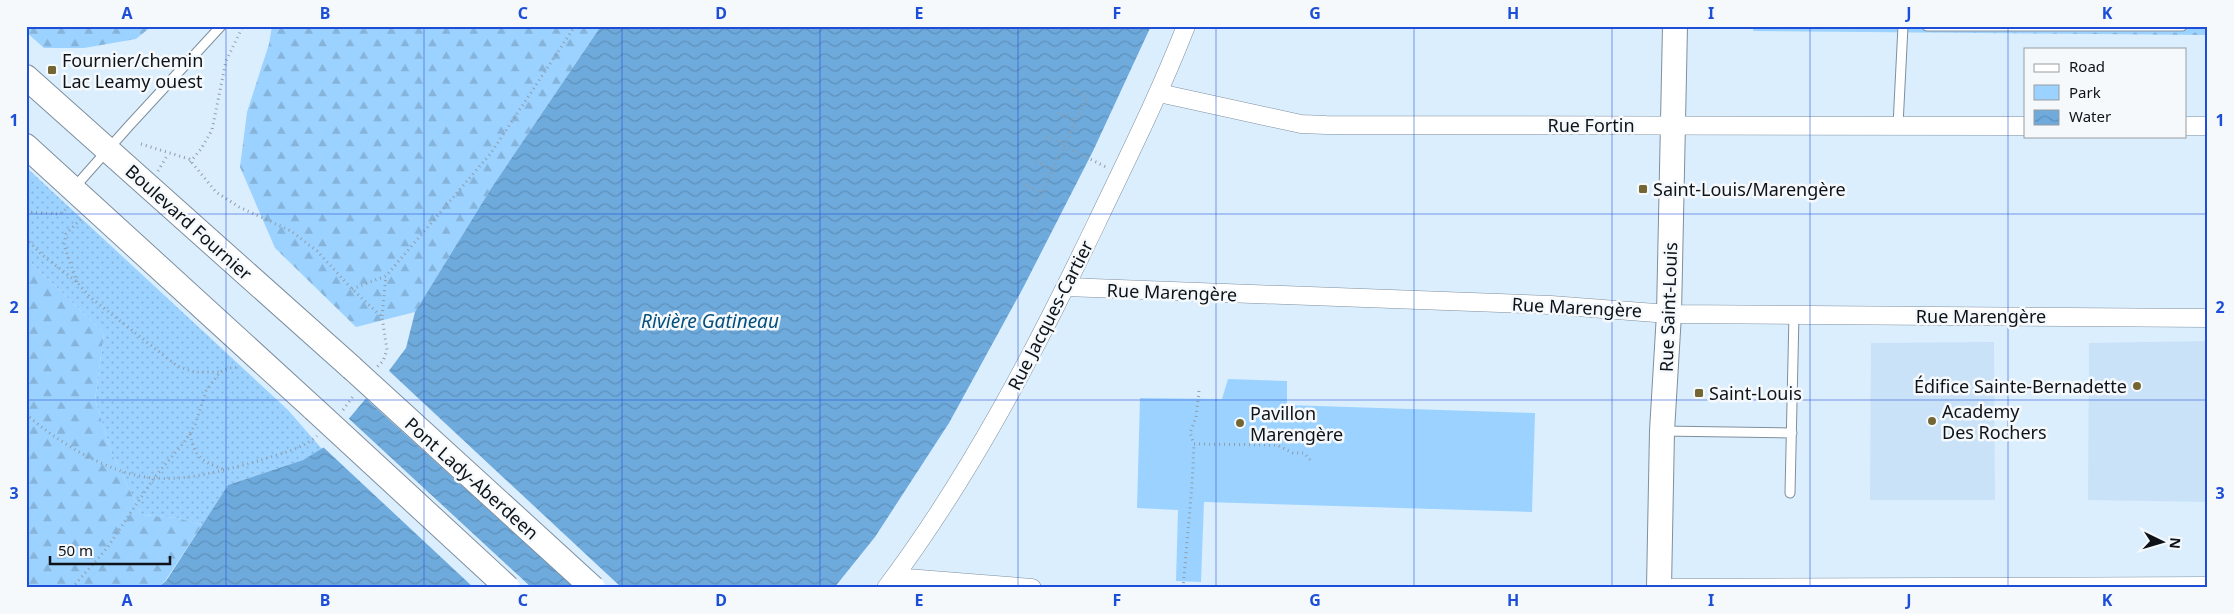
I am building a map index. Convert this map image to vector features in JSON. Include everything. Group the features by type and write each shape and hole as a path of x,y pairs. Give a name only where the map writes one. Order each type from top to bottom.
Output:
{"main road":[{"name":"Rue Saint-Louis","path":"1658,588 1662,431 1669,314 1671,125 1675,26"},
{"name":"Boulevard Fournier","path":"26,77 362,371"},
{"path":"26,146 72,197 314,409 508,588"},
{"name":"Pont Lady-Aberdeen","path":"362,371 593,588"}],"street":[{"name":"Rue Jacques-Cartier","path":"890,583 977,452 1066,287 1159,93 1186,26"},
{"name":"Rue Fortin","path":"1159,93 1301,124 1326,125 2024,126"},
{"path":"2186,126 2208,126"},
{"name":"Rue Marengère","path":"1066,287 1551,305 1669,314 2208,318"},
{"path":"890,583 1032,588"},
{"path":"1658,588 2208,586"}],"lane":[{"path":"72,197 108,150 221,26"},
{"path":"1898,125 1903,26"},
{"path":"1927,26 2182,26"},
{"path":"1790,493 1794,314"},
{"path":"1662,431 1792,432"}],"path":[{"path":"190,162 201,149 212,130 226,61 243,26"},
{"path":"352,289 386,276 491,153 575,26"},
{"path":"1032,214 1087,97 1069,89"},
{"path":"1058,113 1076,121"},
{"path":"1048,136 1089,158"},
{"path":"141,144 189,159 216,192 291,231 304,240 382,317"},
{"path":"157,172 168,154"},
{"path":"1036,161 1053,169"},
{"path":"1024,185 1042,194"},
{"path":"26,212 60,214 72,197"},
{"path":"77,282 64,245 64,238 84,216"},
{"path":"26,238 41,254 77,282 90,297 177,366 194,372 220,372 240,367 246,370"},
{"path":"362,371 383,361 387,350 382,317 386,276"},
{"path":"72,588 107,548 154,478 190,434 201,411 206,391 220,372"},
{"path":"1184,588 1194,444 1190,433 1196,416 1199,391"},
{"path":"340,413 355,393"},
{"path":"26,414 59,438 90,457 127,473 154,478 194,476 224,470 277,455 304,444 321,432"},
{"path":"190,434 195,452 211,465 224,470"},
{"path":"1194,444 1277,445 1293,453 1304,453 1312,462"}],"shaded area":[{"path":"2208,341 2208,502 2088,500 2089,343"},
{"name":"Academy Des Rochers","path":"1994,342 1995,500 1870,500 1871,343"}],"green space":[{"path":"26,26 152,26 136,39 84,48 44,48 26,32"},
{"path":"272,26 601,26 492,187 415,312 356,327 275,248 240,167 247,112 269,44"},
{"path":"1754,26 2208,26 2208,35 1753,31"},
{"path":"26,167 288,410 322,449 303,460 228,485 202,525 178,518 142,515 112,454 95,400 104,333 26,258"},
{"path":"26,258 104,333 95,400 112,454 142,515 178,518 202,525 165,581 157,588 26,588"},
{"path":"1228,379 1287,381 1287,405 1535,413 1532,512 1204,502 1201,582 1176,581 1178,510 1137,508 1140,398 1222,399"}],"water":[{"name":"Rivière Gatineau","path":"601,26 1151,26 1093,151 1023,288 949,423 875,537 834,588 157,588 166,581 228,485 303,460 326,446 388,372 406,348 415,312 492,187"}],"pier":[{"path":"387,369 622,588 575,588 364,397"},
{"path":"347,417 532,588 474,588 322,446"}],"place":[{"name":"Fournier/chemin Lac Leamy ouest","path":"52,70"},
{"name":"Saint-Louis/Marengère","path":"1643,189"},
{"name":"Édifice Sainte-Bernadette","path":"2137,386"},
{"name":"Saint-Louis","path":"1699,393"},
{"name":"Academy Des Rochers","path":"1932,421"},
{"name":"Pavillon Marengère","path":"1240,423"}]}
